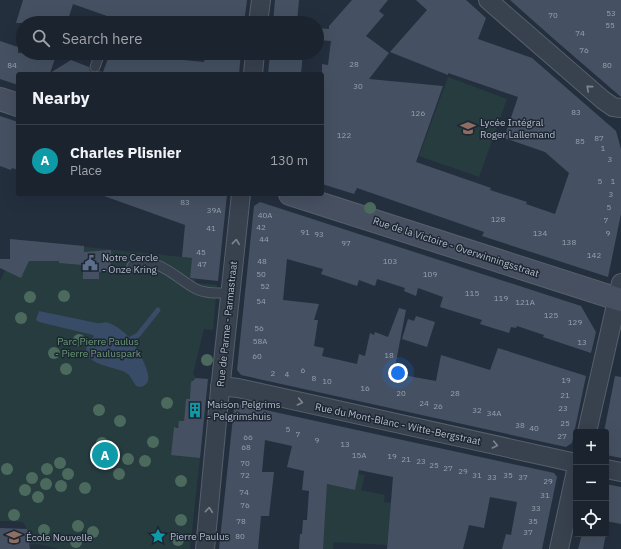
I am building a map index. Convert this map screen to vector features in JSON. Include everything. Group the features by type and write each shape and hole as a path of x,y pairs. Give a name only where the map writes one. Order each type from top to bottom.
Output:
{"street":[{"path":"259,16 261,0"},
{"path":"488,0 603,100 613,107 621,108"},
{"path":"253,72 254,60"},
{"path":"0,99 16,104"},
{"name":"Rue de Parme - Parmastraat","path":"205,549 220,386 241,196"},
{"name":"Rue de la Victoire - Overwinningsstraat","path":"297,196 620,294"},
{"path":"588,429 620,294"},
{"name":"Rue du Mont-Blanc - Witte-Bergstraat","path":"220,386 238,388 573,462"},
{"path":"609,470 621,472"},
{"path":"559,549 573,485"}],"lane":[{"path":"95,68 98,60"},
{"path":"132,266 143,262 153,263 197,289 208,292 230,293"}],"green space":[{"path":"448,77 507,99 479,177 419,156"},
{"name":"Parc Pierre Paulus - Pierre Pauluspark","path":"19,240 192,258 190,279 195,279 195,283 217,285 213,330 204,329 193,374 196,378 192,380 191,389 193,399 186,399 184,421 174,427 171,454 200,458 190,549 59,549 38,544 30,545 27,529 23,522 0,521 0,281"},
{"path":"358,474 365,475 361,490 385,495 384,502 391,503 387,545 334,542 333,549 306,549 324,532 327,484 355,490"}],"water":[{"path":"39,311 97,323 108,322 118,327 136,346 147,371 147,383 141,387 136,386 129,375 125,372 102,365 91,359 86,348 88,342 94,337 93,335 39,322 36,320"}],"building":[{"path":"23,0 247,0 245,16 107,16 73,4 69,16 18,16"},
{"path":"275,0 299,0 298,16 274,16"},
{"path":"352,0 388,0 379,11 384,15 366,36 389,53 369,79 443,86 416,162 491,188 490,190 527,202 526,204 555,214 569,173 545,152 504,138 518,97 448,73 448,75 390,52 427,10 416,0 466,0 486,18 478,39 532,58 616,131 621,149 621,214 608,277 482,236 484,232 357,188 354,194 324,185 324,72 322,72 322,64 328,65 331,41 324,40 324,29 329,29 329,26"},
{"path":"510,0 621,0 621,97 555,40"},
{"path":"0,41 16,46 16,60 55,60 50,72 16,72 16,84 0,79"},
{"path":"71,60 89,67 90,71 93,72 52,72"},
{"path":"107,60 184,60 204,62 204,60 240,60 239,72 103,72"},
{"path":"269,60 302,60 301,72 268,72"},
{"path":"0,116 16,121 16,169 12,168 11,170 0,166"},
{"path":"104,196 227,196 218,281 190,278 192,258 182,257 185,225"},
{"path":"260,202 581,306 596,332 591,353 543,337 544,335 517,326 516,328 511,327 509,333 480,324 482,320 440,307 443,297 418,288 416,296 404,291 405,288 377,279 375,286 359,280 357,286 321,274 323,269 287,259 283,300 319,304 314,320 318,320 314,346 324,348 322,356 357,364 359,354 365,356 370,333 374,335 375,332 388,337 399,308 406,310 395,367 404,369 403,375 436,381 441,355 490,370 498,348 586,376 575,429 573,429 572,443 566,447 241,375 237,370 254,206"},
{"path":"10,239 84,246 84,252 111,250 110,272 99,272 99,279 83,279 83,265 59,263 59,261 29,261 21,278 0,268 0,259 10,259"},
{"path":"416,316 435,322 427,347 402,339 408,319 414,321"},
{"path":"615,376 621,377 621,458 609,456 609,429 605,429"},
{"name":"Maison Pelgrims - Pelgrimshuis","path":"196,378 208,379 200,458 171,455 174,427 178,428 179,421 184,421 186,399 190,399 191,382"},
{"path":"238,404 554,473 557,477 542,549 502,549 506,534 511,535 517,502 490,497 484,528 469,525 463,549 387,549 393,477 359,470 355,490 327,484 323,549 299,549 303,520 307,520 309,491 302,490 304,471 287,467 292,446 265,440 262,472 274,472 269,516 261,516 258,549 219,549 234,408"},
{"path":"609,485 621,487 621,524 609,522"},
{"name":"École Nouvelle","path":"0,528 27,529 30,549 0,549"},
{"path":"581,537 605,537 603,549 578,549"}],"waterway":[{"path":"131,339 138,335 158,310"}],"place":[{"name":"Lycée Intégral Roger Lallemand","path":"468,128"},
{"name":"Notre Cercle - Onze Kring","path":"90,263"},
{"name":"Maison Pelgrims - Pelgrimshuis","path":"195,410"},
{"name":"Charles Plisnier","path":"105,455"},
{"name":"Pierre Paulus","path":"158,536"},
{"name":"École Nouvelle","path":"14,537"}]}
